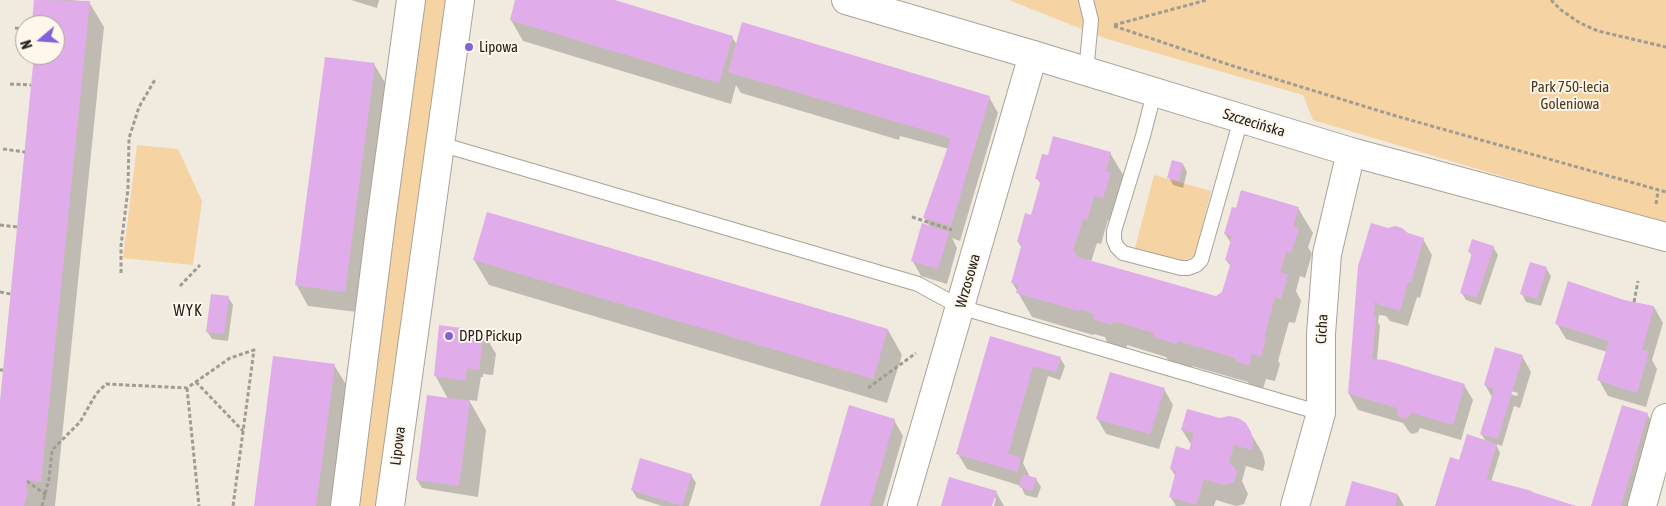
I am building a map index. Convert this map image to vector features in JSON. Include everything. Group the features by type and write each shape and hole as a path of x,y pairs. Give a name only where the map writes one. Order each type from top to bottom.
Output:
{"street":[{"path":"346,506 381,221 411,0"},
{"name":"Lipowa","path":"390,506 460,0"},
{"name":"Szczecińska","path":"846,0 1351,152 1666,237"},
{"name":"Wrzosowa","path":"902,506 1033,55"},
{"name":"Cicha","path":"1295,506 1321,413 1321,334 1327,254 1351,152"},
{"path":"1642,506 1664,432"},
{"path":"1650,477 1658,506"}],"lane":[{"path":"1086,0 1090,20 1086,72"},
{"path":"1154,93 1144,136 1114,231 1114,240 1117,247 1123,253 1181,268 1196,265 1201,260 1241,119"},
{"path":"440,144 918,284 960,307 1321,413"}],"path":[{"path":"1207,0 1112,26 1230,65 1396,116 1666,192"},
{"path":"1551,0 1580,24 1598,31 1666,48"},
{"path":"120,273 121,246 128,189 130,138 139,107 156,78"},
{"path":"10,84 31,86"},
{"path":"3,150 25,152"},
{"path":"912,217 961,232"},
{"path":"0,225 18,227"},
{"path":"180,286 200,265"},
{"path":"1634,302 1638,281"},
{"path":"0,292 11,294"},
{"path":"868,388 922,348"},
{"path":"42,506 46,495 52,450 80,422 96,394 106,384 187,388 230,358 254,350 233,506"},
{"path":"196,382 243,432"},
{"path":"187,388 199,506"},
{"path":"27,481 46,495"}],"green space":[{"path":"421,0 452,0 381,506 354,506"},
{"name":"Park 750-lecia Goleniowa","path":"1009,0 1666,0 1666,225 1313,120 1303,95 1107,39"},
{"path":"137,145 178,149 202,201 193,265 123,258"},
{"path":"1154,175 1211,191 1195,256 1179,262 1135,248"}],"building":[{"path":"34,0 90,1 41,482 27,481 26,489 28,490 24,506 0,506 0,401 33,65 65,65 65,15 33,15"},
{"path":"515,0 615,0 733,36 719,83 510,20"},
{"path":"742,22 990,96 951,226 923,218 951,138 728,72"},
{"path":"325,57 375,63 345,292 295,285"},
{"path":"1053,136 1111,152 1106,171 1111,172 1103,199 1094,196 1087,220 1083,219 1073,250 1078,257 1216,296 1222,292 1231,262 1225,260 1232,236 1224,234 1232,207 1236,208 1241,190 1299,207 1293,226 1299,228 1291,253 1286,252 1280,272 1288,275 1281,299 1275,297 1264,337 1266,338 1261,357 1252,354 1249,365 1235,361 1235,358 1178,341 1176,344 1153,337 1154,333 1113,321 1112,325 1093,319 1094,314 1080,309 1079,311 1016,293 1019,285 1011,283 1022,243 1017,242 1025,213 1031,215 1041,180 1035,179 1042,154 1048,155"},
{"path":"1172,160 1183,163 1179,181 1167,178"},
{"path":"487,212 888,329 873,379 473,260"},
{"path":"922,223 949,232 938,269 911,261"},
{"path":"1371,223 1388,228 1395,226 1424,238 1411,283 1408,282 1400,311 1380,305 1375,301 1374,316 1376,317 1372,359 1385,360 1465,384 1453,425 1411,413 1404,419 1397,415 1397,408 1348,394 1358,266"},
{"path":"1472,239 1494,246 1477,298 1460,293 1472,253 1468,252"},
{"path":"1530,262 1547,267 1537,299 1520,294"},
{"path":"1568,281 1624,300 1654,306 1642,350 1649,352 1637,393 1597,380 1609,341 1555,324"},
{"path":"211,294 229,296 224,334 206,332"},
{"path":"439,325 484,331 479,370 467,368 465,381 434,376"},
{"path":"990,336 1061,357 1056,372 1033,366 1008,454 1021,458 1017,472 956,454"},
{"path":"1495,347 1523,355 1498,439 1480,434 1494,389 1484,385"},
{"path":"273,356 335,364 316,506 254,506"},
{"path":"1110,372 1165,388 1150,434 1096,419"},
{"path":"427,395 470,401 459,486 416,480"},
{"path":"849,405 895,419 870,506 820,506"},
{"path":"1622,405 1648,413 1621,506 1591,506"},
{"path":"1187,409 1220,418 1229,416 1238,418 1246,423 1253,441 1252,450 1234,445 1229,462 1237,472 1235,480 1232,483 1223,485 1204,479 1196,505 1169,497 1176,471 1170,469 1176,446 1189,450 1194,433 1181,430"},
{"path":"1467,434 1497,444 1486,479 1532,491 1576,506 1435,506 1450,457 1459,460"},
{"path":"640,458 692,474 682,506 631,490"},
{"path":"1023,474 1037,478 1032,491 1019,487"},
{"path":"949,477 997,491 992,506 941,506"},
{"path":"1352,481 1398,494 1395,506 1345,506"}],"place":[{"name":"Lipowa","path":"469,47"},
{"name":"DPD Pickup","path":"449,336"}],"district":[{"name":"WYK","path":"188,311"}]}
